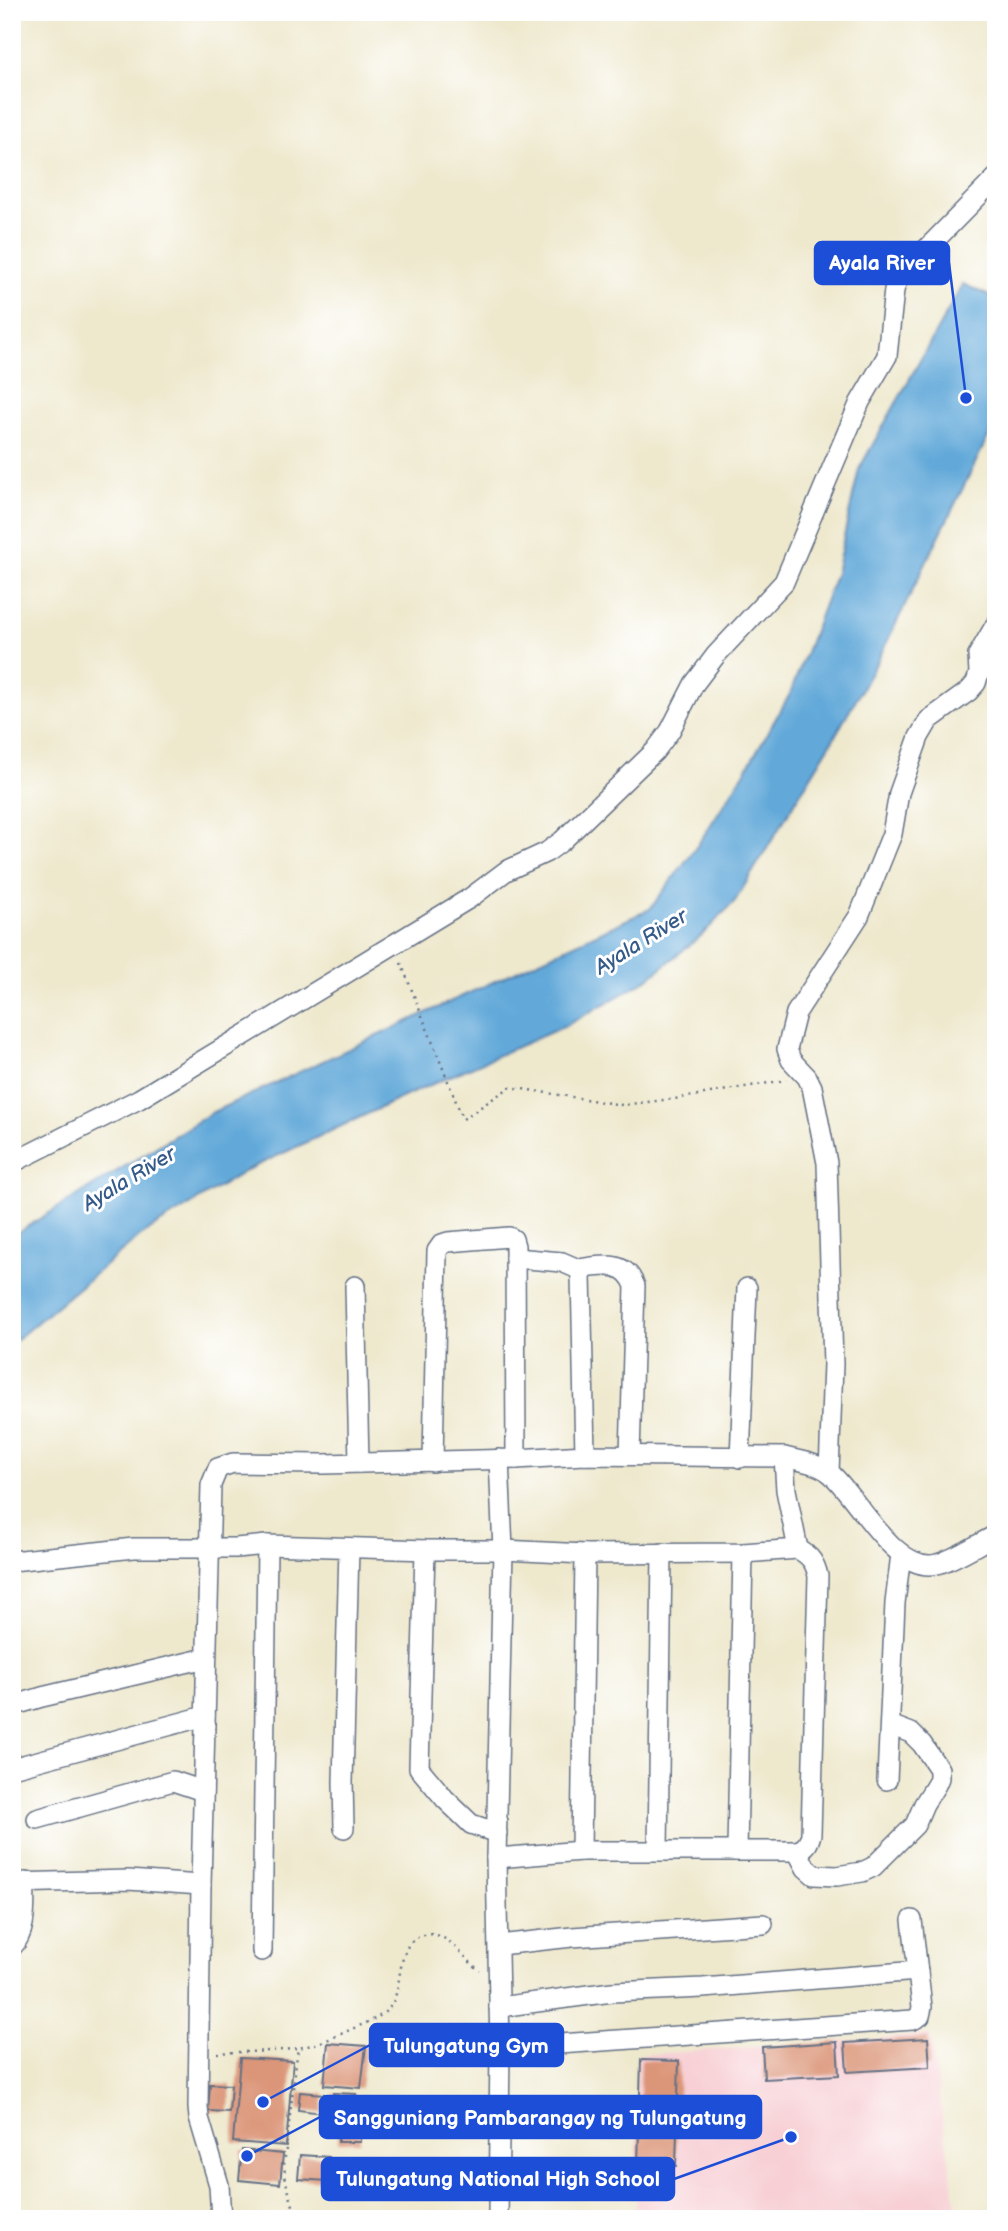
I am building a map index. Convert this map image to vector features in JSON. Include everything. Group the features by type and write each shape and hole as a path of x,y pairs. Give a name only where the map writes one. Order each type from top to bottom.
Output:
{"street":[{"path":"12,1163 139,1099 470,898 506,871 547,852 562,841 655,751 670,731 703,672 731,637 784,582 860,402 887,356 894,290 898,278 996,178"},
{"path":"829,1472 833,1364 827,1163 812,1087 807,1077 791,1060 788,1049 796,1013 859,916 892,834 899,793 919,737 929,720 976,683 979,673 978,655 996,624"},
{"path":"433,1462 438,1251 442,1244 449,1242 509,1237 514,1242 515,1258 503,1550 496,1858 500,2048 498,2219"},
{"path":"515,1258 562,1262 579,1269 600,1266 623,1268 631,1275 635,1286 630,1455"},
{"path":"579,1269 585,1455"},
{"path":"355,1286 359,1462"},
{"path":"740,1458 747,1289"},
{"path":"221,2219 219,2185 200,2118 206,1658 211,1485 218,1468 233,1463 433,1462 585,1455 784,1457 812,1464 829,1472 889,1543 915,1563 937,1564 996,1535"},
{"path":"784,1457 786,1490 798,1549"},
{"path":"262,1951 267,1545"},
{"path":"12,1561 134,1548 267,1545 585,1553 743,1553 798,1549 809,1555 816,1565 818,1576 811,1834 804,1849 580,1851 496,1858"},
{"path":"345,1828 343,1782 349,1548"},
{"path":"425,1550 419,1768 471,1824 497,1833"},
{"path":"580,1851 585,1553"},
{"path":"658,1850 662,1553"},
{"path":"737,1851 743,1553"},
{"path":"887,1780 895,1603 901,1554"},
{"path":"12,1706 206,1658"},
{"path":"12,1768 205,1716"},
{"path":"797,1851 806,1868 814,1875 836,1876 862,1872 873,1867 915,1825 936,1785 939,1769 911,1733 890,1725"},
{"path":"37,1819 173,1781 203,1791"},
{"path":"12,1947 19,1940 23,1925 19,1883 128,1880 201,1885"},
{"path":"500,2048 907,2021 920,2016 922,2007 912,1920"},
{"path":"499,1945 763,1924"},
{"path":"499,2007 612,1992 703,1988 918,1971"}],"path":[{"path":"393,944 463,1119 510,1087 622,1105 807,1077"},
{"path":"200,2054 309,2046 378,2017 391,2005 397,1992 402,1959 410,1945 425,1934 438,1935 451,1943 499,1986"},
{"path":"297,2219 284,2165 298,2047"}],"shaded area":[{"path":"930,2035 958,2219 636,2219 637,2055"}],"water":[{"path":"963,284 996,299 996,421 878,660 735,901 702,935 645,981 565,1026 247,1170 143,1234 12,1343 12,1236 213,1112 650,909 697,846 790,694 836,573 859,469"}],"building":[{"path":"928,2038 930,2067 847,2072 845,2043"},
{"path":"837,2042 839,2075 764,2079 762,2047"},
{"path":"328,2043 366,2046 361,2088 324,2085"},
{"path":"240,2058 293,2061 286,2146 233,2142"},
{"path":"641,2060 679,2061 676,2166 638,2164"},
{"path":"210,2084 231,2085 229,2112 208,2111"},
{"path":"300,2092 324,2094 322,2113 298,2110"},
{"path":"333,2093 356,2094 354,2115 332,2114"},
{"path":"338,2125 360,2125 360,2142 338,2142"},
{"path":"242,2150 283,2154 280,2184 239,2180"},
{"path":"300,2155 329,2157 327,2181 298,2179"}],"place":[{"name":"Ayala River","path":"966,398"},
{"name":"Tulungatung Gym","path":"263,2102"},
{"name":"Tulungatung National High School","path":"791,2137"},
{"name":"Sangguniang Pambarangay ng Tulungatung","path":"247,2156"}]}
